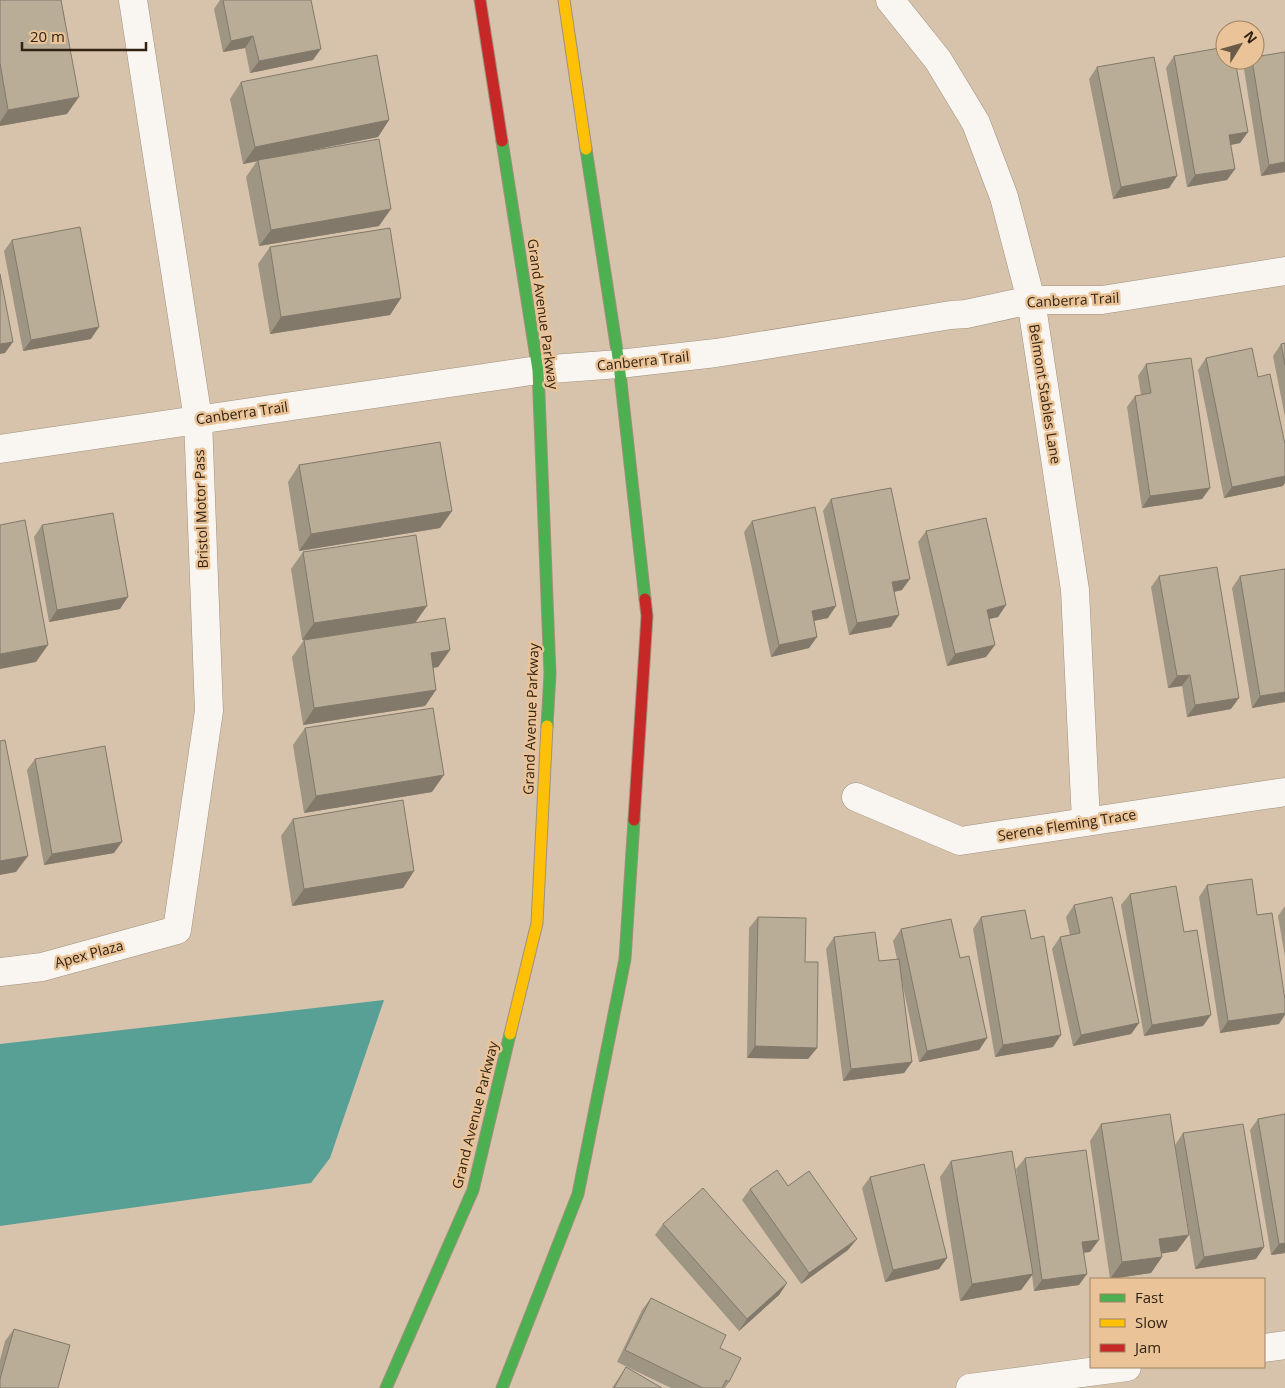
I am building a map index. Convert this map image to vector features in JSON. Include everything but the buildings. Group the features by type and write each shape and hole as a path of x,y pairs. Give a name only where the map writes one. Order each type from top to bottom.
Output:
{"street":[{"name":"Bristol Motor Pass","path":"133,0 198,419 210,711 177,930"},
{"name":"Grand Avenue Parkway","path":"386,1388 473,1190 537,923 550,674 538,370 480,0"},
{"path":"502,1388 578,1194 625,959 647,616 619,364 564,0"},
{"name":"Belmont Stables Lane","path":"890,0 938,60 976,123 1004,197 1032,300 1075,590 1086,822"},
{"name":"Canberra Trail","path":"0,449 538,370 619,364 716,353 966,314 1032,300 1102,300 1285,271"},
{"name":"Serene Fleming Trace","path":"856,798 960,841 1285,792"},
{"name":"Apex Plaza","path":"0,972 42,967 177,930"},
{"path":"1265,1348 1285,1345"},
{"path":"970,1388 1120,1368"}],"water":[{"path":"384,1000 330,1158 311,1183 0,1226 0,1044"}],"traffic: fast":[{"path":"502,141 538,370 550,674 547,726"},
{"path":"586,149 619,364 645,599"},
{"path":"502,1388 578,1194 625,959 634,820"},
{"path":"386,1388 473,1190 510,1034"}],"traffic: slow":[{"path":"564,0 586,149"},
{"path":"510,1034 537,923 547,726"}],"traffic: jam":[{"path":"480,0 502,141"},
{"path":"634,820 647,616 645,599"}]}
